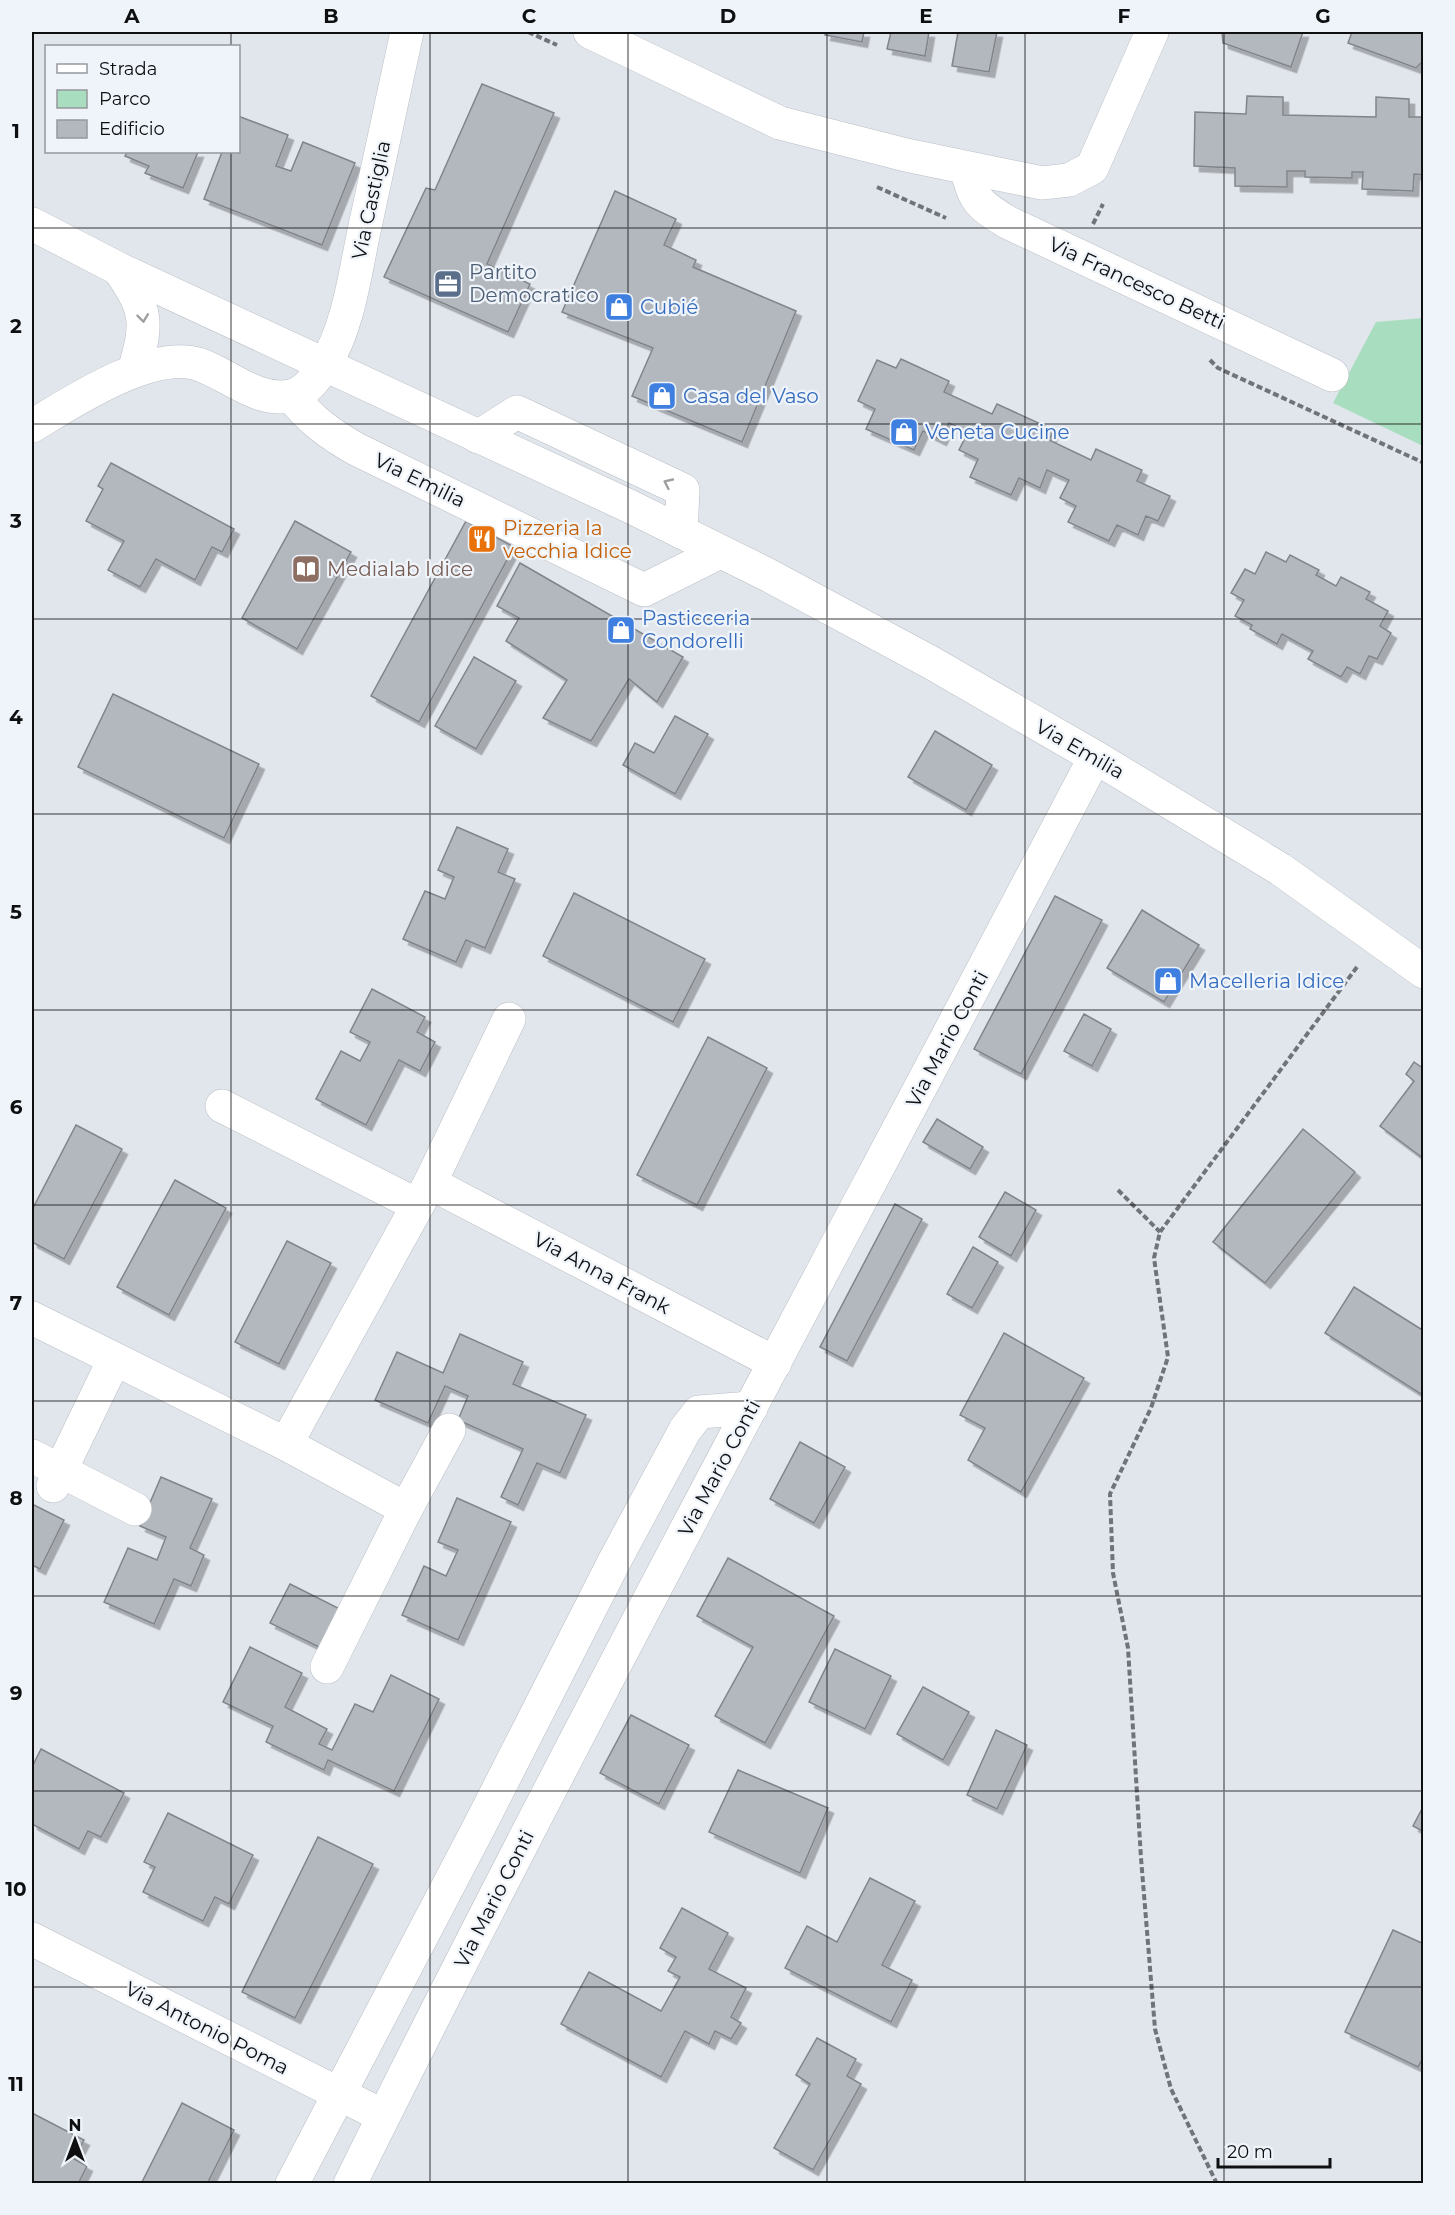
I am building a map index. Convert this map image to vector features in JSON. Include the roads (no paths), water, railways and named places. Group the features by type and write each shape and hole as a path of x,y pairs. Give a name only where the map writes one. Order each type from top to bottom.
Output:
{"street":[{"name":"Via Castiglia","path":"324,365 346,311 407,32"},
{"path":"590,32 780,123 906,155 1042,183 1069,180 1092,168 1152,32"},
{"name":"Via Francesco Betti","path":"966,168 973,192 982,206 1007,222 1332,375"},
{"name":"Via Emilia","path":"32,224 119,269 681,532 930,662 1095,757 1280,869 1424,972"},
{"path":"119,269 135,292 143,310 142,342 134,371"},
{"path":"32,426 74,401 134,371 160,363 180,361 199,365 263,394 292,396 306,388 324,365"},
{"name":"Via Emilia","path":"292,396 305,414 328,433 356,449 644,590 720,552"},
{"name":"Via Mario Conti","path":"350,2184 673,1554 1095,757"},
{"path":"286,1444 423,1194 509,1019"},
{"name":"Via Anna Frank","path":"222,1106 423,1194 775,1363"},
{"path":"32,1318 286,1444 406,1509"},
{"path":"57,1478 114,1360"},
{"path":"292,2184 479,1827 615,1560 685,1430 699,1412 751,1408"},
{"path":"327,1667 406,1509 449,1430"},
{"path":"32,1456 57,1478 135,1509"},
{"name":"Via Antonio Poma","path":"32,1939 383,2116"}],"place":[{"name":"Partito Democratico","path":"448,284"},
{"name":"Cubié","path":"619,307"},
{"name":"Casa del Vaso","path":"662,396"},
{"name":"Veneta Cucine","path":"904,432"},
{"name":"Pizzeria la vecchia Idice","path":"482,539"},
{"name":"Medialab Idice","path":"306,569"},
{"name":"Pasticceria Condorelli","path":"621,630"},
{"name":"Macelleria Idice","path":"1168,981"}]}
